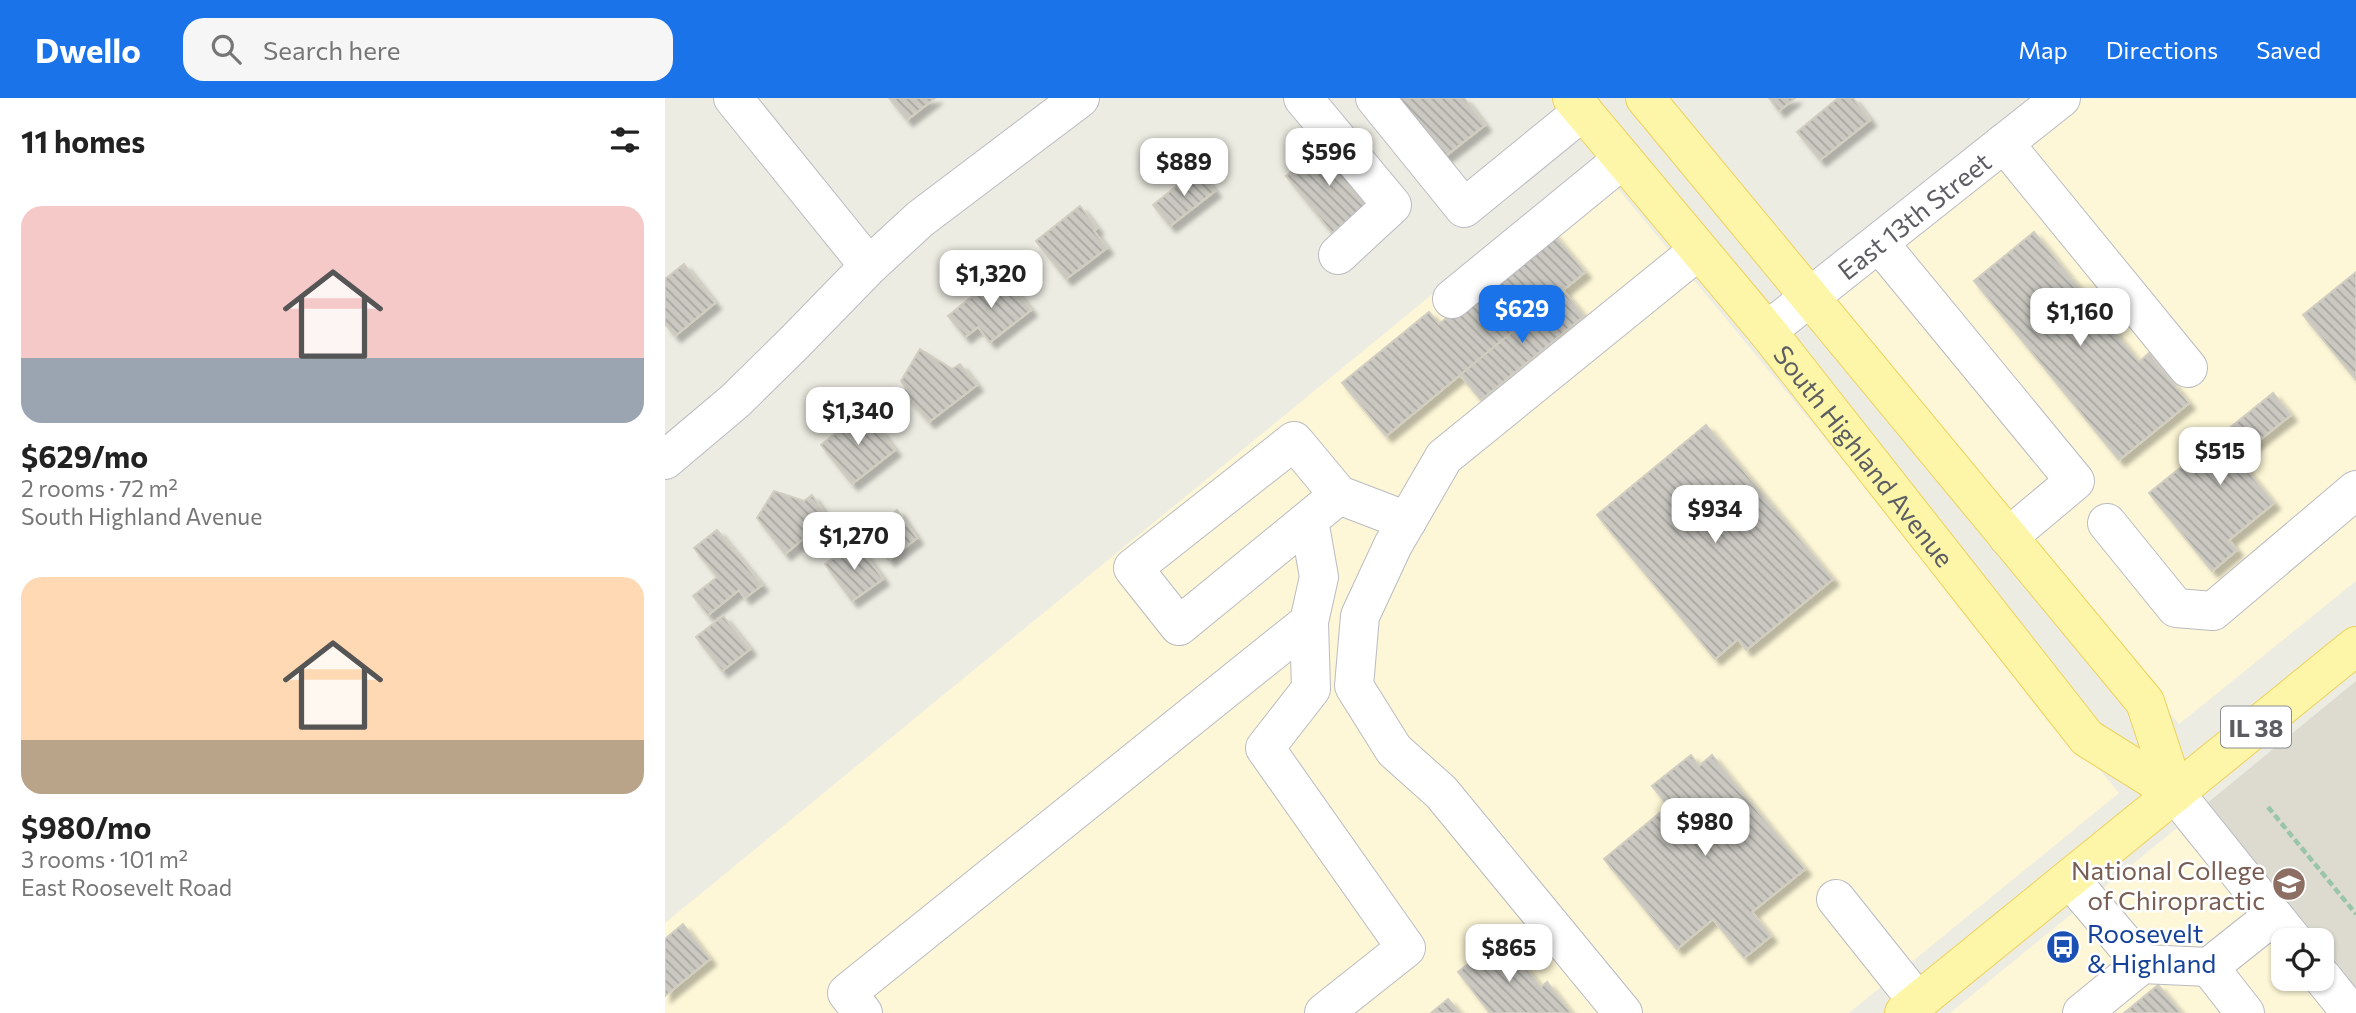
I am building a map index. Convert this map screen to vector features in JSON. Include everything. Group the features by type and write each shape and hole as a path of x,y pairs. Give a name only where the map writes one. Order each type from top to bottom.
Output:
{"main road":[{"name":"South Highland Avenue","path":"1645,98 2145,702 2175,793"},
{"name":"South Highland Avenue","path":"1578,105 1767,331 2087,738 2175,793"},
{"name":"IL 38","path":"1911,1008 2356,646"}],"street":[{"path":"733,98 869,266"},
{"path":"665,460 745,391 869,266 920,219 1080,98"},
{"path":"1303,98 1392,205 1338,255"},
{"path":"1375,98 1464,208 1578,105"},
{"name":"East 13th Street","path":"1767,331 2061,98"},
{"path":"2004,143 2188,368"},
{"path":"1452,299 1623,159"},
{"path":"1879,243 2075,481 2008,537"},
{"path":"1623,1013 1441,792 1394,750 1354,686 1360,616 1393,545 1444,457 1699,250"},
{"path":"1339,495 1178,626 1133,568 1294,441 1339,495 1407,521"},
{"path":"2106,523 2176,608 2213,611 2356,490"},
{"path":"1309,520 1319,577 1309,622 1311,689 1265,748 1406,948 1324,1013"},
{"path":"863,1013 848,993 1309,622"},
{"name":"South Highland Avenue","path":"2175,793 2283,928"},
{"path":"2070,879 2142,964"},
{"path":"1836,899 1911,1008"},
{"path":"2082,1013 2142,964 2209,967 2271,934"},
{"path":"2209,967 2245,1013"},
{"path":"2333,991 2351,1013"}],"path":[{"path":"2268,807 2356,914"}],"shaded area":[{"path":"2040,98 2356,98 2356,581 2179,724 1811,277"},
{"path":"1595,161 2119,793 1849,1013 665,1013 665,923"},
{"name":"National College of Chiropractic","path":"2356,681 2356,1013 2328,1013 2310,991 2334,991 2334,928 2271,928 2271,943 2177,828"},
{"path":"2177,828 2271,943 2271,991 2310,991 2328,1013 1950,1013"}],"building":[{"path":"889,98 935,98 907,120"},
{"path":"1387,98 1464,98 1485,125 1438,162"},
{"path":"1769,98 1795,98 1779,111"},
{"path":"1838,98 1853,98 1870,120 1820,160 1797,132"},
{"path":"1326,143 1372,200 1332,233 1286,176"},
{"path":"1198,169 1215,191 1170,226 1153,205"},
{"path":"1080,206 1097,228 1094,231 1107,248 1066,279 1036,241"},
{"path":"1551,231 1585,272 1386,436 1342,383 1429,312 1439,324"},
{"path":"2034,232 2139,362 2149,353 2189,403 2119,460 1974,281"},
{"path":"684,264 715,303 675,336 665,324 665,279"},
{"path":"2356,272 2356,380 2303,315"},
{"path":"1001,273 1031,310 990,342 978,327 965,337 948,316"},
{"path":"1563,290 1584,316 1481,400 1460,375"},
{"path":"920,349 952,369 960,364 977,385 929,422 902,392 906,388 901,381"},
{"path":"2273,393 2291,415 2237,458 2274,503 2229,540 2237,550 2212,571 2149,493"},
{"path":"864,410 895,450 852,484 821,445"},
{"path":"1706,425 1833,579 1746,650 1738,639 1715,659 1597,515"},
{"path":"774,491 804,501 812,495 828,518 785,554 757,518"},
{"path":"897,510 917,538 889,560 868,532"},
{"path":"717,530 762,585 745,598 739,590 708,615 693,596 717,577 694,548"},
{"path":"856,542 883,579 852,601 825,564"},
{"path":"723,616 750,649 722,671 696,637"},
{"path":"1691,755 1699,766 1712,755 1805,869 1752,912 1771,936 1744,958 1713,919 1677,949 1604,859 1668,806 1652,786"},
{"path":"683,924 710,959 665,996 665,939"},
{"path":"1502,937 1541,987 1547,982 1571,1013 1490,1013 1458,972"},
{"path":"2158,985 2181,1013 2124,1013"},
{"path":"1448,999 1460,1013 1431,1013"}],"place":[{"name":"National College of Chiropractic","path":"2289,884"},
{"name":"Roosevelt & Highland","path":"2063,947"}]}
